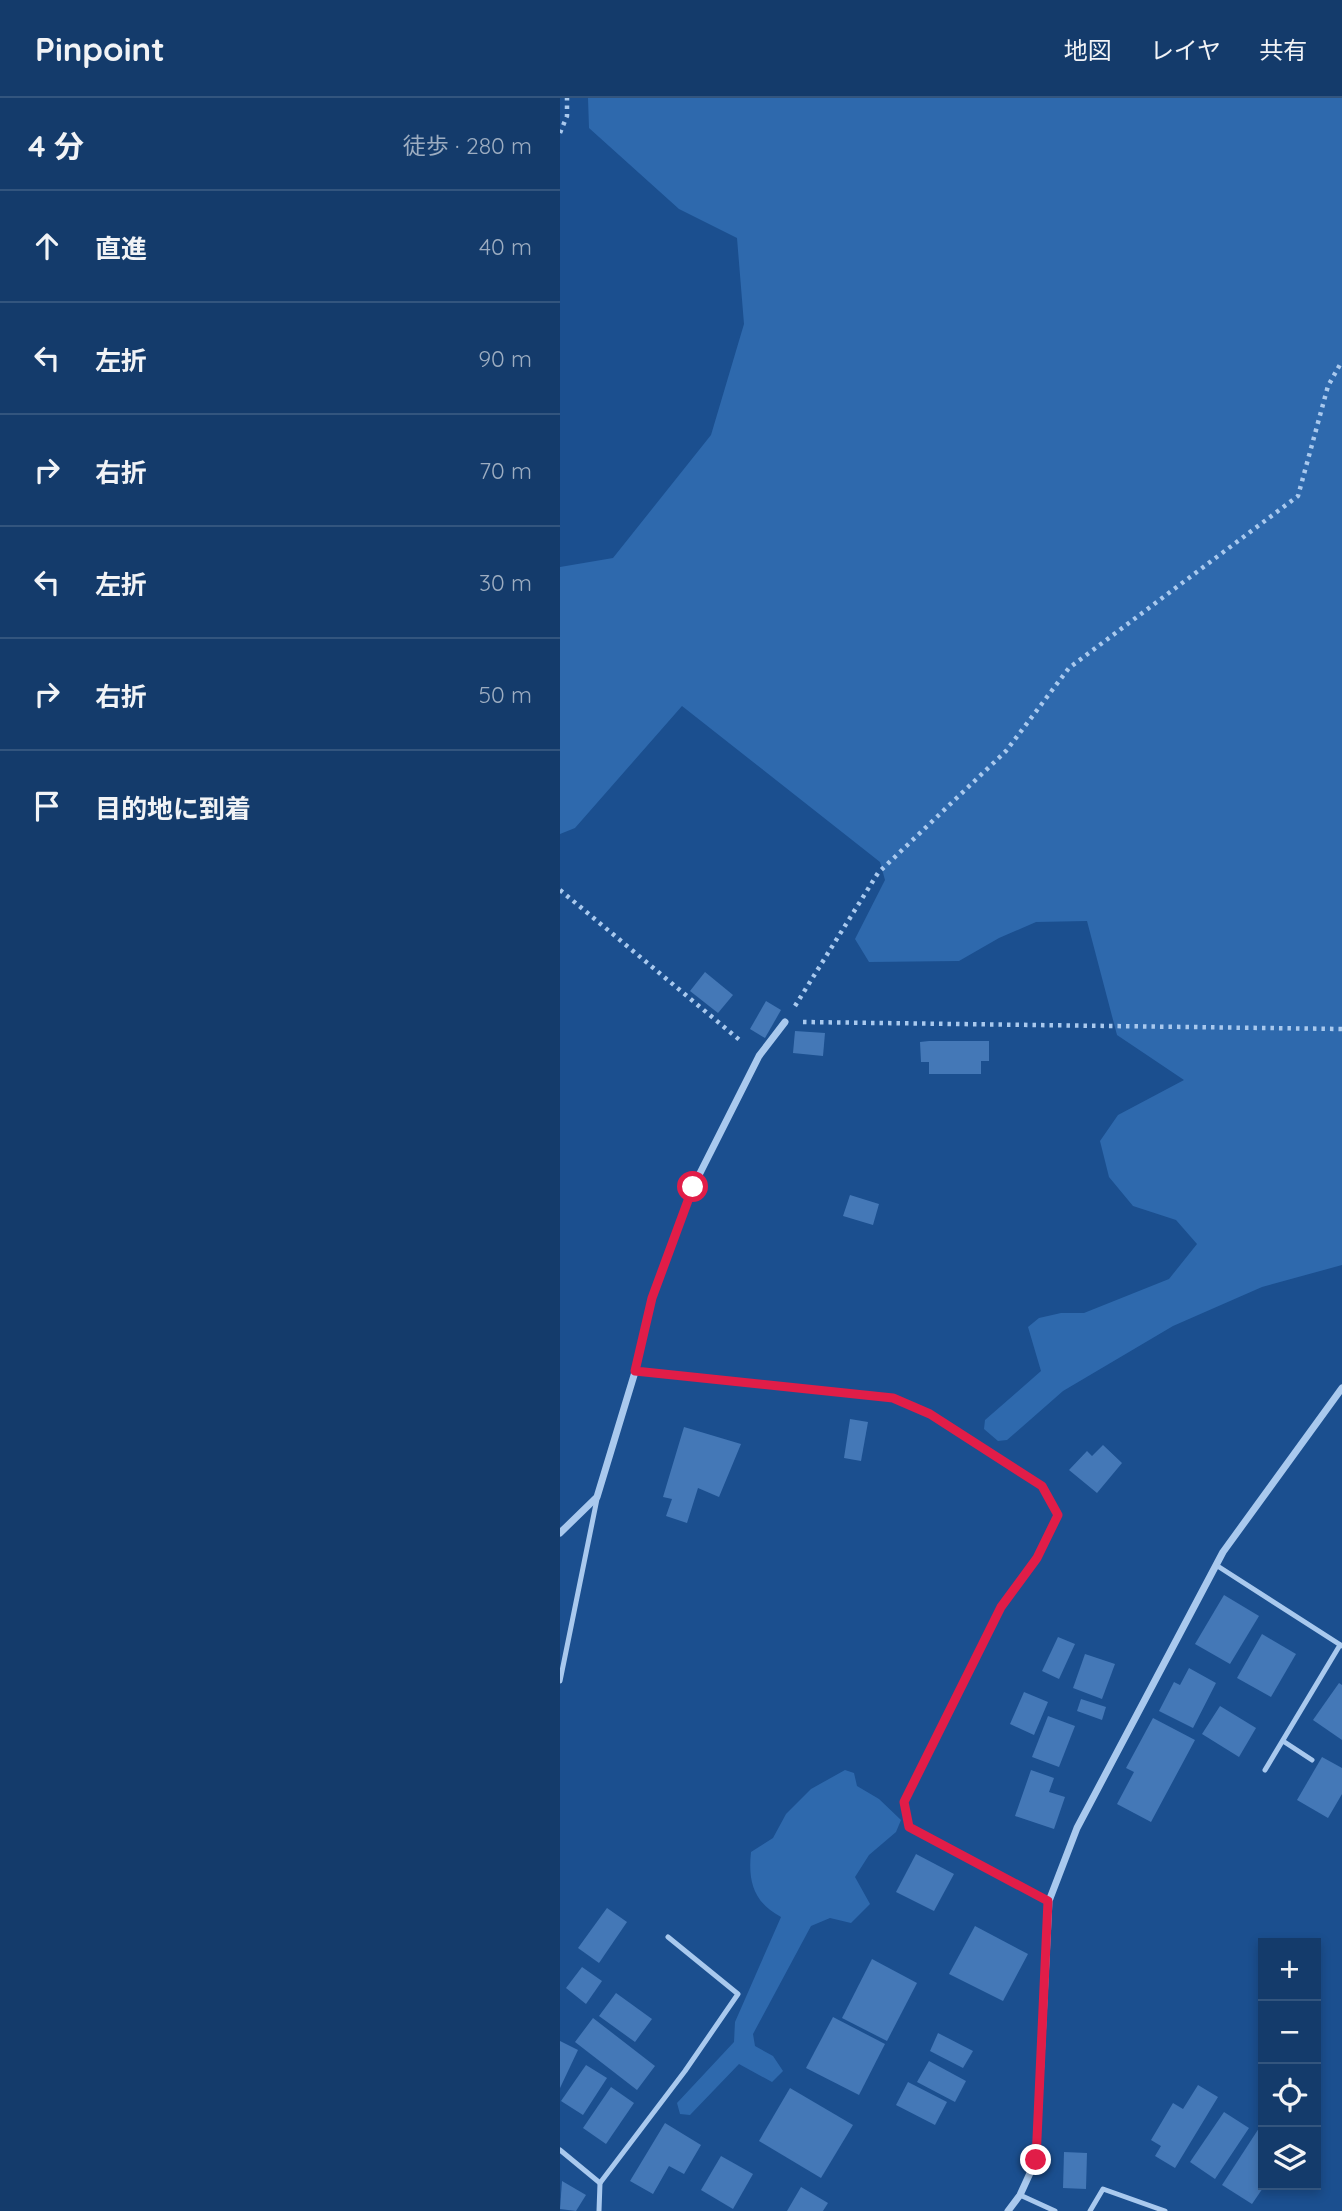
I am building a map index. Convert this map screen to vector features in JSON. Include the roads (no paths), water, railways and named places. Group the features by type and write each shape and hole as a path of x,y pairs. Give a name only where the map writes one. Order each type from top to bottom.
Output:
{"street":[{"path":"560,1533 597,1497 635,1371 652,1298 693,1187 759,1056 785,1022"},
{"path":"1008,2211 1020,2195 1036,2160 1048,1901 1077,1828 1216,1565 1342,1388"}],"lane":[{"path":"560,1681 597,1497"},
{"path":"1216,1565 1341,1646 1265,1770"},
{"path":"1283,1741 1312,1760"},
{"path":"599,2211 600,2183 685,2071 738,1994 668,1937"},
{"path":"560,2150 600,2183"},
{"path":"1090,2211 1103,2189 1165,2211"},
{"path":"1020,2195 1055,2211"}]}
